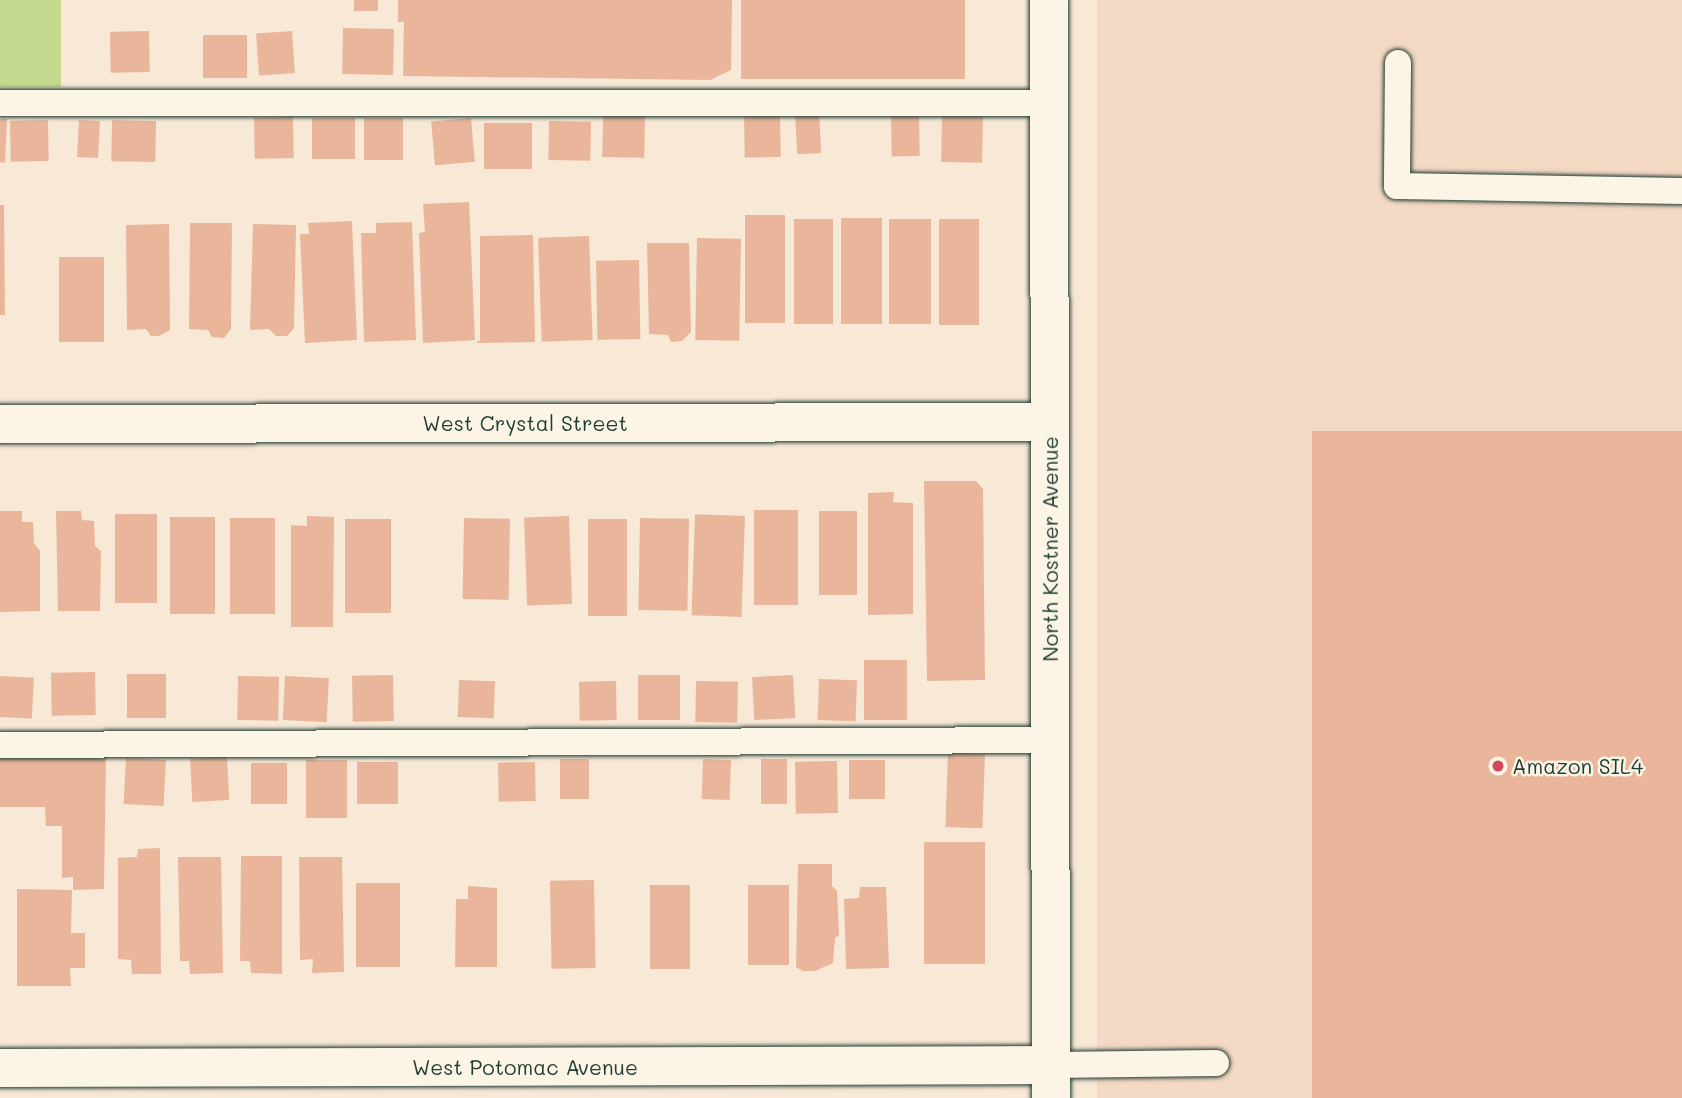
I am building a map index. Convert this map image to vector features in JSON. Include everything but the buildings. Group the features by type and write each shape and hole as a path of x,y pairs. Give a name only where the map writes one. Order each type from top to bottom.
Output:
{"street":[{"name":"North Kostner Avenue","path":"1049,0 1051,1082"},
{"name":"West Crystal Street","path":"0,424 1050,422"},
{"name":"West Potomac Avenue","path":"0,1068 1051,1082"}],"lane":[{"path":"1398,63 1396,186 1682,191"},
{"path":"0,103 1049,103"},
{"path":"0,745 1050,740"},
{"path":"1051,1082 1216,1063"}],"shaded area":[{"path":"1097,0 1682,0 1682,1098 1097,1098"}],"green space":[{"path":"0,0 61,0 61,87 0,87"}],"place":[{"name":"Amazon SIL4","path":"1498,766"}]}
